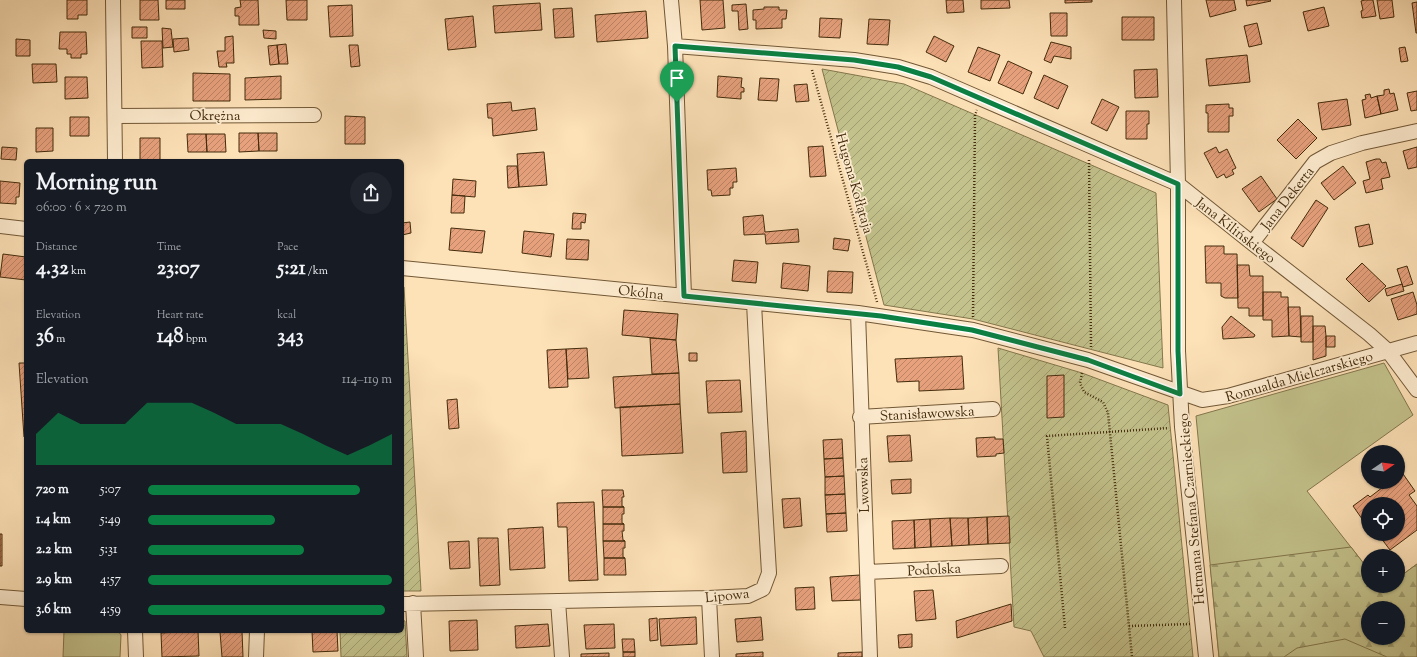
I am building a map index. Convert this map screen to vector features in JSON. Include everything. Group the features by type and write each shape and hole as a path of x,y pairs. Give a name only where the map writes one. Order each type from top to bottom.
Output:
{"street":[{"path":"113,0 115,159"},
{"path":"671,0 675,46 684,296"},
{"name":"Hetmana Stefana Czarnieckiego","path":"1174,0 1178,184 1178,351 1180,394 1182,427 1206,657"},
{"name":"Jana Kilińskiego","path":"675,46 854,60 898,67 931,77 1178,184 1369,334 1388,351 1417,390"},
{"name":"Okrężna","path":"115,116 314,115"},
{"name":"Jana Dekerta","path":"1252,243 1315,162 1331,154 1362,143 1417,131"},
{"path":"0,226 24,229"},
{"name":"Okólna","path":"404,268 858,313 972,330 1088,360 1180,394"},
{"name":"Lipowa","path":"407,603 708,598 748,596 763,589 769,573 754,303"},
{"name":"Lwowska","path":"858,313 860,417 870,657"},
{"name":"Romualda Mielczarskiego","path":"1180,394 1202,400 1217,399 1417,343"},
{"name":"Stanisławowska","path":"860,417 993,409"},
{"name":"Podolska","path":"867,572 1001,566"},
{"path":"0,597 24,599"},
{"path":"708,598 712,657"},
{"path":"558,601 562,657"},
{"path":"407,603 416,657"},
{"path":"135,633 136,657"},
{"path":"256,657 257,633"}],"path":[{"name":"Hugona Kołłątaja","path":"808,56 881,316"},
{"path":"973,319 975,115"},
{"path":"1089,163 1091,350"},
{"path":"1082,373 1080,383 1084,392 1103,402 1108,413 1132,657"},
{"path":"1065,628 1047,436 1171,428"},
{"path":"1129,626 1190,624"}],"green space":[{"path":"822,69 904,84 1156,193 1163,368 973,319 884,305"},
{"path":"404,287 421,591 404,591"},
{"path":"998,348 1082,373 1168,405 1193,657 1044,657 1031,631 1014,627"},
{"path":"1384,363 1413,415 1371,445 1361,445 1361,452 1307,491 1361,560 1361,593 1405,593 1405,573 1417,564 1417,657 1219,657 1196,416"},
{"path":"1351,547 1361,560 1361,593 1405,593 1405,573 1417,564 1417,657 1387,657 1345,639 1297,648 1284,657 1219,657 1210,565"},
{"path":"405,621 407,657 341,657 340,633 404,633"},
{"path":"64,633 120,633 121,635 120,657 63,657"}],"building":[{"path":"67,0 87,0 87,15 78,15 78,19 67,19"},
{"path":"140,0 158,0 159,20 140,20"},
{"path":"166,0 185,0 185,9 166,9"},
{"path":"240,0 258,0 259,25 239,25 239,16 235,16 235,8 241,7"},
{"path":"286,0 307,0 307,20 287,20"},
{"path":"700,0 723,0 725,28 702,30"},
{"path":"946,0 963,0 964,12 947,13"},
{"path":"981,0 1009,0 1010,8 981,9"},
{"path":"1065,0 1092,0 1092,2 1065,3"},
{"path":"1206,0 1234,0 1236,10 1210,17"},
{"path":"1246,0 1270,0 1271,1 1247,6"},
{"path":"1373,0 1376,16 1362,18 1361,11 1363,10 1361,1"},
{"path":"1377,0 1392,0 1394,17 1380,19"},
{"path":"1417,2 1417,33 1416,33 1412,3"},
{"path":"540,3 542,30 495,33 493,6"},
{"path":"746,4 748,29 739,30 738,11 732,11 732,5"},
{"path":"352,5 353,36 330,37 328,6"},
{"path":"764,7 779,7 779,10 787,10 786,19 782,19 782,28 756,29 756,20 753,20 753,10 764,9"},
{"path":"1324,7 1329,26 1308,31 1303,12"},
{"path":"572,8 574,37 555,38 553,9"},
{"path":"646,11 648,38 597,42 595,15"},
{"path":"1050,13 1067,13 1067,36 1051,36"},
{"path":"473,16 476,47 448,50 445,19"},
{"path":"1122,17 1154,17 1154,40 1122,40"},
{"path":"820,18 842,19 840,38 819,37"},
{"path":"869,19 890,20 888,45 867,44"},
{"path":"1257,23 1262,44 1249,47 1244,26"},
{"path":"132,27 147,27 147,38 132,38"},
{"path":"162,28 171,29 173,47 163,48"},
{"path":"263,30 276,31 276,39 264,38"},
{"path":"60,32 86,32 87,54 81,54 81,58 71,58 71,54 67,54 67,49 59,49"},
{"path":"233,36 234,63 226,63 227,67 219,67 217,51 225,51 225,37"},
{"path":"934,36 954,46 946,62 926,52"},
{"path":"188,38 189,50 174,52 173,39"},
{"path":"16,39 30,40 30,56 16,56"},
{"path":"141,41 162,41 163,67 142,68"},
{"path":"1051,42 1071,47 1071,59 1054,56 1051,63 1044,60"},
{"path":"286,44 288,64 279,64 277,45"},
{"path":"277,45 279,64 270,65 268,46"},
{"path":"349,45 358,45 360,66 351,67"},
{"path":"978,47 1000,55 990,81 968,72"},
{"path":"1405,47 1408,61 1401,62 1399,48"},
{"path":"1247,55 1250,82 1209,86 1206,59"},
{"path":"1008,61 1032,72 1023,94 998,83"},
{"path":"32,64 56,64 57,82 33,83"},
{"path":"1157,69 1158,97 1135,98 1134,70"},
{"path":"193,73 230,74 230,101 193,101"},
{"path":"1044,75 1068,86 1058,109 1034,98"},
{"path":"281,76 281,99 245,100 245,78"},
{"path":"718,76 742,78 741,87 744,88 744,92 741,92 741,99 717,97"},
{"path":"65,77 87,77 88,98 65,99"},
{"path":"760,78 779,79 777,101 758,100"},
{"path":"807,84 809,101 796,102 794,85"},
{"path":"1389,89 1390,94 1394,93 1398,110 1381,114 1377,96 1384,95 1384,90"},
{"path":"1417,91 1417,110 1411,111 1407,93"},
{"path":"1370,94 1371,98 1377,96 1381,114 1365,118 1362,100 1366,99 1365,95"},
{"path":"1102,99 1119,107 1107,131 1091,123"},
{"path":"1347,99 1351,125 1322,130 1318,103"},
{"path":"511,102 512,111 535,108 537,130 493,136 492,118 488,118 487,104"},
{"path":"1229,104 1229,108 1233,108 1233,116 1229,116 1229,132 1208,132 1208,113 1206,113 1206,105"},
{"path":"1126,111 1149,111 1147,139 1126,139"},
{"path":"345,116 365,117 365,144 345,144"},
{"path":"70,117 89,117 89,136 70,136"},
{"path":"1298,119 1317,138 1296,159 1277,140"},
{"path":"36,128 53,128 53,151 36,152"},
{"path":"239,133 258,133 259,151 239,152"},
{"path":"258,133 277,133 277,151 259,151"},
{"path":"187,134 206,134 207,152 188,152"},
{"path":"206,134 225,134 226,152 207,152"},
{"path":"140,138 160,138 160,159 140,159"},
{"path":"823,146 826,176 810,177 808,147"},
{"path":"2,147 17,148 16,160 1,159"},
{"path":"1216,147 1219,153 1227,149 1236,168 1232,170 1234,174 1226,178 1224,174 1217,178 1204,153"},
{"path":"1417,147 1417,167 1408,169 1403,151"},
{"path":"544,152 547,185 519,187 517,154"},
{"path":"1380,159 1382,163 1386,162 1390,177 1381,179 1383,189 1366,193 1363,181 1370,179 1366,162"},
{"path":"507,166 517,166 519,187 508,188"},
{"path":"1343,166 1356,183 1334,200 1321,183"},
{"path":"736,168 737,182 733,182 733,188 730,188 730,195 712,196 711,190 708,190 707,170"},
{"path":"1261,176 1277,199 1259,212 1242,189"},
{"path":"453,179 476,181 475,197 452,195"},
{"path":"0,181 20,183 19,197 16,197 16,204 0,203"},
{"path":"452,195 465,196 464,213 451,213"},
{"path":"1316,200 1328,208 1303,247 1291,238"},
{"path":"573,213 586,214 585,223 581,222 581,229 572,229"},
{"path":"763,215 765,232 798,229 799,242 766,244 765,234 744,235 743,217"},
{"path":"410,222 411,233 404,235 404,223"},
{"path":"1369,224 1373,244 1359,247 1355,227"},
{"path":"451,228 485,231 482,253 449,250"},
{"path":"524,231 554,234 551,257 522,253"},
{"path":"834,238 850,240 848,251 833,249"},
{"path":"567,239 589,240 588,260 566,259"},
{"path":"1205,246 1224,246 1224,254 1237,254 1238,298 1225,298 1221,296 1221,283 1206,283"},
{"path":"3,254 24,257 24,280 0,277"},
{"path":"734,260 758,262 756,283 732,281"},
{"path":"783,263 810,266 808,291 781,288"},
{"path":"1362,263 1386,286 1369,302 1346,279"},
{"path":"1237,265 1249,265 1250,276 1263,276 1263,316 1249,316 1249,308 1238,308"},
{"path":"1407,266 1413,284 1403,287 1397,269"},
{"path":"828,271 853,272 852,293 827,292"},
{"path":"1402,284 1404,291 1387,296 1385,289"},
{"path":"1263,292 1281,292 1281,297 1288,297 1289,336 1272,337 1272,320 1263,320"},
{"path":"1413,292 1417,305 1417,314 1398,320 1391,299"},
{"path":"1288,307 1300,307 1301,337 1289,336"},
{"path":"624,310 678,314 676,340 622,335"},
{"path":"1231,316 1255,335 1254,337 1223,339 1222,327"},
{"path":"1301,316 1313,316 1313,342 1301,342"},
{"path":"1313,326 1325,326 1326,356 1313,360"},
{"path":"1326,336 1335,336 1335,347 1326,347"},
{"path":"650,338 676,340 679,373 652,374"},
{"path":"587,348 589,378 568,379 566,349"},
{"path":"566,349 568,387 549,388 547,350"},
{"path":"689,353 697,353 697,361 689,361"},
{"path":"962,356 964,389 919,391 919,381 897,382 895,359"},
{"path":"19,363 24,363 24,437"},
{"path":"679,373 680,404 615,408 613,377"},
{"path":"1064,375 1064,417 1047,418 1047,376"},
{"path":"740,380 742,412 708,413 706,381"},
{"path":"457,399 459,428 449,429 447,400"},
{"path":"680,404 683,453 622,456 620,407"},
{"path":"746,431 747,472 723,473 721,433"},
{"path":"910,435 912,461 889,462 887,436"},
{"path":"995,437 995,439 1003,439 1004,453 996,454 996,456 977,457 976,438"},
{"path":"842,439 843,458 824,459 823,440"},
{"path":"843,458 844,476 825,477 824,459"},
{"path":"844,476 845,494 825,495 825,477"},
{"path":"1405,477 1415,491 1409,495 1417,506 1417,530 1405,539 1405,497 1370,497 1380,489 1405,489"},
{"path":"911,479 911,493 892,494 891,480"},
{"path":"602,490 623,490 624,497 622,497 622,506 624,507 603,507"},
{"path":"845,494 846,513 826,514 825,495"},
{"path":"800,498 802,526 784,528 782,499"},
{"path":"1361,500 1361,517 1353,506"},
{"path":"594,502 598,580 569,581 567,527 558,527 557,503"},
{"path":"603,507 624,507 622,523 624,524 603,524"},
{"path":"846,513 847,531 827,532 826,514"},
{"path":"1009,516 1010,543 988,544 987,517"},
{"path":"987,517 988,544 969,545 968,518"},
{"path":"950,518 968,518 969,545 952,546"},
{"path":"950,518 952,546 931,547 930,519"},
{"path":"930,519 931,547 915,548 914,520"},
{"path":"914,520 915,548 893,549 892,521"},
{"path":"603,524 624,524 624,531 622,531 623,540 625,541 603,541"},
{"path":"543,527 545,568 510,570 508,529"},
{"path":"0,534 2,534 2,566 0,566"},
{"path":"478,538 498,538 500,585 480,586"},
{"path":"469,541 470,568 450,569 448,542"},
{"path":"603,541 625,541 623,557 625,558 604,558"},
{"path":"1383,541 1402,541 1391,549 1389,549"},
{"path":"604,558 625,558 626,575 604,575"},
{"path":"860,575 861,600 832,601 830,577"},
{"path":"814,587 815,609 796,610 795,588"},
{"path":"933,590 936,619 916,621 914,591"},
{"path":"1011,604 1012,621 957,638 956,621"},
{"path":"696,617 697,644 661,646 659,619"},
{"path":"761,617 763,640 737,642 735,619"},
{"path":"657,618 658,640 650,641 649,619"},
{"path":"477,620 478,650 450,651 449,621"},
{"path":"548,624 550,646 516,648 515,626"},
{"path":"614,624 615,648 586,649 584,625"},
{"path":"161,633 198,633 199,656 162,657"},
{"path":"220,633 242,633 243,657 222,657"},
{"path":"312,633 337,633 338,651 313,652"},
{"path":"912,634 912,647 899,648 898,635"},
{"path":"622,639 634,639 635,652 623,652"},
{"path":"623,652 635,652 635,657 623,657"},
{"path":"763,652 763,657 736,657 736,654"},
{"path":"862,652 862,657 838,657 838,653"},
{"path":"609,653 609,657 581,657 581,654"}],"route":[{"path":"675,46 854,60 898,67 931,77 1178,184 1178,351 1180,394 1088,360 972,330 881,316 684,296 677,102 675,46"}]}
